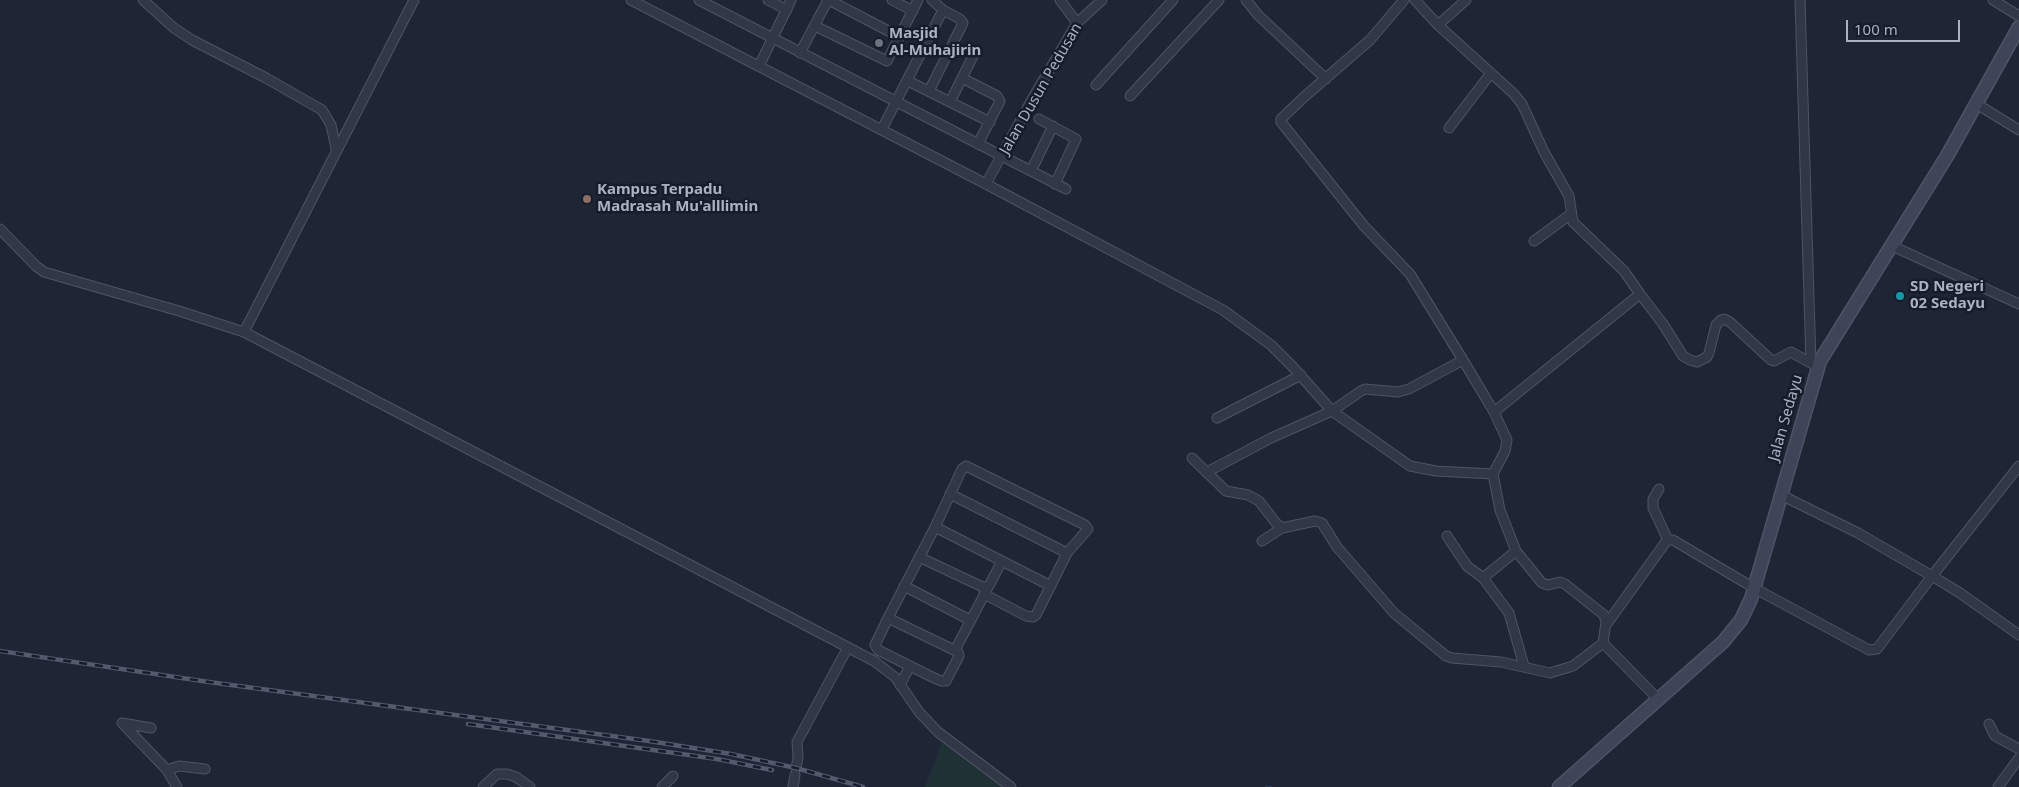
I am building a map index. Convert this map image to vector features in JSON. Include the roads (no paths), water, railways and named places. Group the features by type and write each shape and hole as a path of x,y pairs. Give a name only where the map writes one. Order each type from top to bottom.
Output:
{"street":[{"path":"143,0 174,28 192,40 266,78 322,110 332,125 336,149"},
{"path":"244,332 336,149 414,0"},
{"path":"631,0 882,129 1223,310 1271,345 1301,375 1332,411 1410,466 1436,471 1494,477"},
{"path":"699,0 1066,189"},
{"path":"768,0 787,10"},
{"path":"759,66 791,0"},
{"path":"800,53 828,0 900,37"},
{"path":"892,0 913,11"},
{"path":"815,26 885,62 888,60 918,0"},
{"path":"929,91 962,25 960,19 943,10 932,0"},
{"path":"1060,0 1077,23"},
{"name":"Jalan Dusun Pedusan","path":"986,184 1031,101 1077,23 1102,0"},
{"path":"1096,85 1173,0"},
{"path":"1130,96 1219,0"},
{"path":"1246,0 1258,15 1326,80"},
{"path":"1262,541 1282,528 1315,521 1322,523 1337,547 1394,613 1441,653 1452,658 1501,662 1524,666 1540,672 1561,671 1573,666 1603,642 1606,625 1604,615 1565,584 1560,582 1548,585 1542,583 1516,551 1500,510 1494,477 1507,443 1494,412 1410,274 1364,226 1282,126 1282,119 1304,97 1326,80 1370,40 1404,0"},
{"path":"1415,0 1438,25 1514,94 1526,111 1544,152 1569,196 1574,222 1624,271 1663,324 1683,356 1697,362 1707,357 1710,353 1716,326 1724,319 1730,322 1771,360 1774,361 1791,352 1814,365"},
{"path":"1438,25 1466,0"},
{"path":"1800,0 1814,365"},
{"path":"1993,0 2019,16"},
{"path":"882,129 943,10"},
{"name":"Jalan Sedayu","path":"1559,787 1723,642 1740,620 1751,600 1781,495 1814,365 1823,355 1947,156 1975,102 2019,27"},
{"path":"950,102 974,54"},
{"path":"1449,128 1491,73"},
{"path":"962,78 999,98 1000,104 978,144"},
{"path":"908,81 990,122"},
{"path":"1975,102 2019,130"},
{"path":"1039,119 1075,137 1076,141 1056,184"},
{"path":"1031,171 1053,126"},
{"path":"1534,241 1571,214"},
{"path":"0,229 44,272 244,332 874,661 890,672 919,712 938,732 1011,787"},
{"path":"1890,245 2019,304"},
{"path":"1494,412 1640,294"},
{"path":"1211,470 1271,438 1332,411 1365,389 1392,392 1409,389 1463,360"},
{"path":"1217,418 1301,375"},
{"path":"1192,458 1211,470 1226,491 1248,495 1259,501 1282,528"},
{"path":"888,618 955,650 959,656 948,679 944,682 876,648 877,641 888,618 964,467 969,466 1085,525 1087,531 1067,554 1036,615 1033,617 1026,616 919,557"},
{"path":"1668,540 1677,542 1754,588 1869,650 1874,650 1877,649 2019,466"},
{"path":"1659,489 1653,499 1653,508 1668,540"},
{"path":"950,494 1067,554"},
{"path":"1781,495 1858,533 1932,576 2019,634"},
{"path":"935,527 1051,586"},
{"path":"1446,536 1468,566 1483,578 1509,613 1524,666"},
{"path":"1606,625 1668,540"},
{"path":"1483,578 1516,551"},
{"path":"955,650 1002,561"},
{"path":"904,586 970,620"},
{"path":"1603,642 1658,699"},
{"path":"793,787 798,758 797,742 848,648"},
{"path":"890,672 896,659"},
{"path":"900,685 910,666"},
{"path":"152,728 122,724 167,770 177,787"},
{"path":"1990,724 1995,736 2019,749"},
{"path":"1998,787 2019,758"},
{"path":"167,770 179,766 204,769"},
{"path":"483,787 497,774 507,774 516,777 530,787"},
{"path":"662,787 673,776"}],"waterway":[{"path":"1625,737 1679,689"},
{"path":"1266,787 1271,787"}],"railway":[{"path":"0,651 209,682 649,741 731,754 796,768 863,787"},
{"path":"468,724 717,759 772,770"}],"place":[{"name":"Masjid Al-Muhajirin","path":"879,43"},
{"name":"Kampus Terpadu Madrasah Mu'alllimin","path":"587,199"},
{"name":"SD Negeri 02 Sedayu","path":"1900,296"}]}
